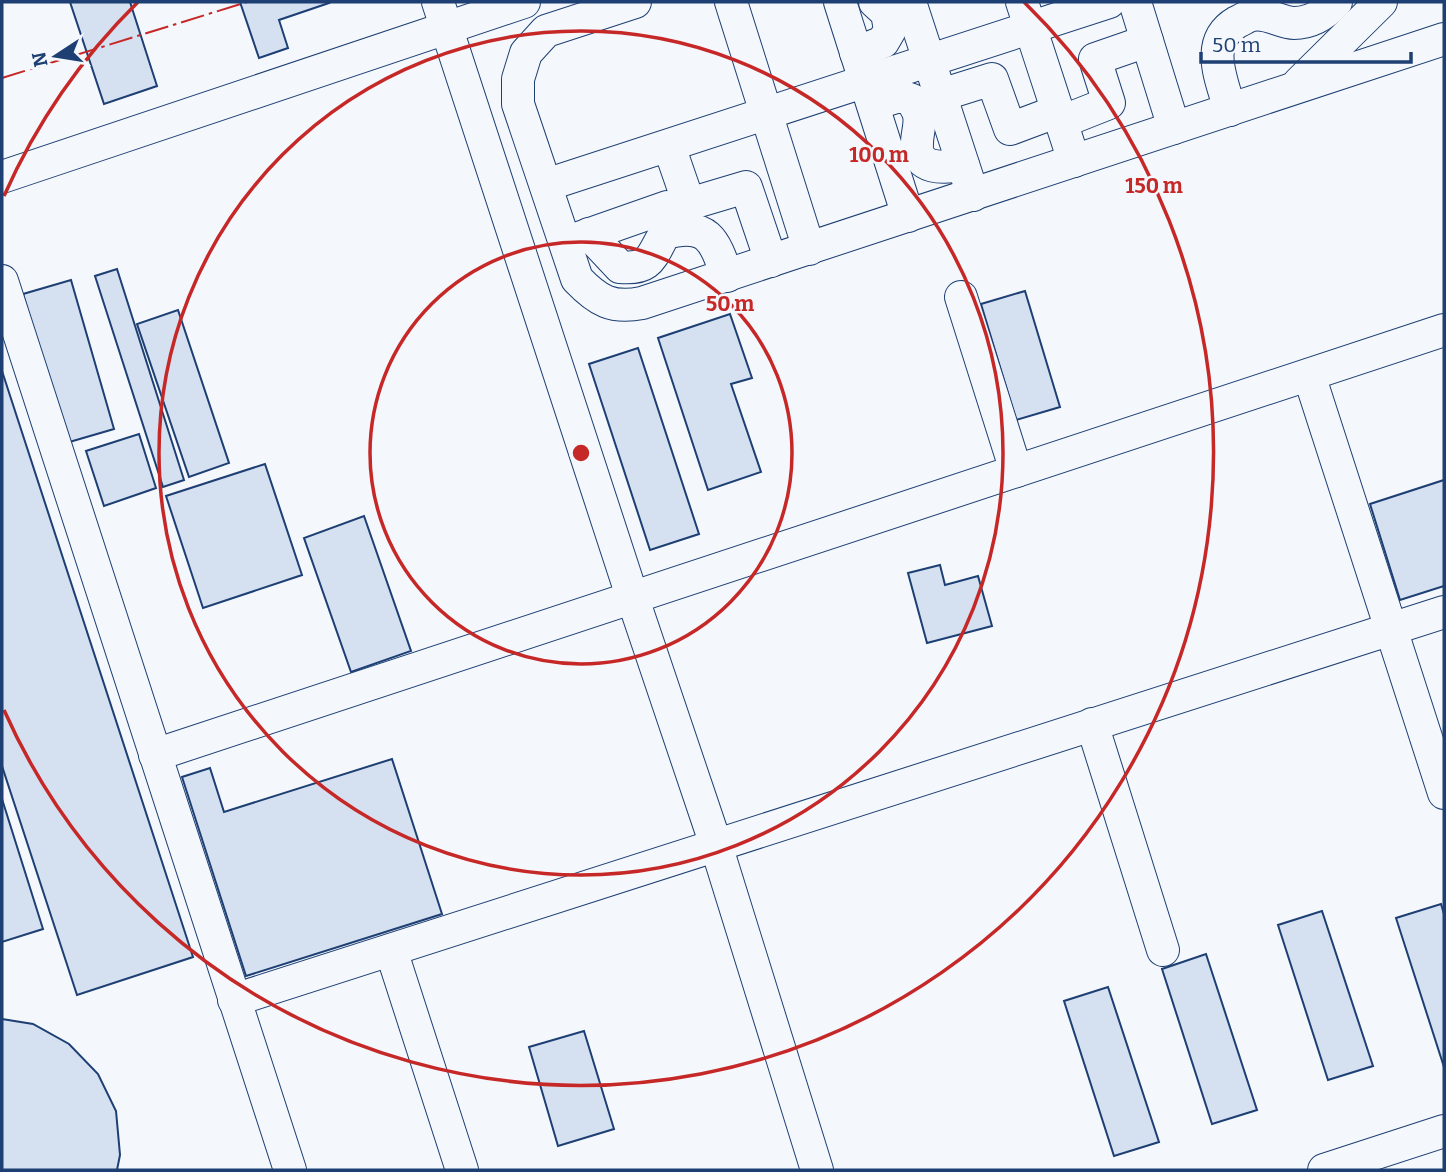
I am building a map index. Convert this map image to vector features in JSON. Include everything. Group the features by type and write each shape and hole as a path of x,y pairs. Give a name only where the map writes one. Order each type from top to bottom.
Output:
{"street":[{"path":"2,177 442,14 524,2"},
{"path":"635,2 546,32 526,53 518,79 518,104 546,185 577,239 620,267 636,269 649,261 665,233 684,229 700,231 717,247 727,276"},
{"path":"730,2 809,249"},
{"path":"840,2 908,216"},
{"path":"865,79 890,30 887,13 875,2"},
{"path":"546,185 766,115 865,79 930,61 1026,15 1109,2"},
{"path":"1135,2 1174,128"},
{"path":"1230,110 1217,63 1217,45 1230,27 1250,15 1275,16 1293,23 1322,16 1336,2"},
{"path":"1293,89 1381,2"},
{"path":"913,3 973,195"},
{"path":"442,14 716,845 817,1170"},
{"path":"1026,15 1074,161"},
{"path":"577,239 578,279 594,296 622,307 642,303 1444,39"},
{"path":"941,95 992,79 1010,129 1109,103 1095,59 1147,41"},
{"path":"865,79 912,100 919,116 916,146 920,158 930,166 944,168 963,165"},
{"path":"669,146 689,204 746,187 771,261"},
{"path":"577,239 667,208"},
{"path":"2,281 290,1170"},
{"path":"961,297 1016,471"},
{"path":"155,755 1444,330"},
{"path":"1309,375 1444,793"},
{"path":"234,1000 1444,612"},
{"path":"1092,724 1163,950"},
{"path":"391,950 462,1170"},
{"path":"1324,1170 1444,1131"}],"building":[{"path":"70,2 130,2 157,86 104,104"},
{"path":"240,2 329,3 279,20 288,48 259,58"},
{"path":"117,269 184,480 163,487 95,276"},
{"path":"71,280 114,429 66,443 23,294"},
{"path":"1025,291 1060,407 1016,420 981,304"},
{"path":"178,310 229,463 189,477 137,324"},
{"path":"730,314 752,378 731,384 761,472 708,490 658,338"},
{"path":"638,348 699,534 650,550 589,364"},
{"path":"2,371 193,957 77,995 2,766"},
{"path":"139,434 156,488 104,506 86,451"},
{"path":"265,464 302,575 203,608 166,496"},
{"path":"1444,480 1444,586 1400,600 1370,504"},
{"path":"364,516 411,651 351,672 304,538"},
{"path":"940,565 945,585 978,576 992,626 927,643 908,573"},
{"path":"392,759 442,914 246,976 182,777 210,768 224,812"},
{"path":"2,799 43,929 2,942"},
{"path":"1441,904 1444,914 1444,1067 1396,918"},
{"path":"1322,911 1373,1066 1328,1080 1278,925"},
{"path":"1206,954 1257,1110 1212,1124 1162,969"},
{"path":"1108,987 1159,1142 1114,1156 1064,1001"},
{"path":"2,1019 33,1024 69,1044 98,1074 116,1111 120,1155 117,1170 2,1170"},
{"path":"584,1031 614,1129 558,1146 529,1047"}],"power":[{"path":"2,78 247,2"}]}
